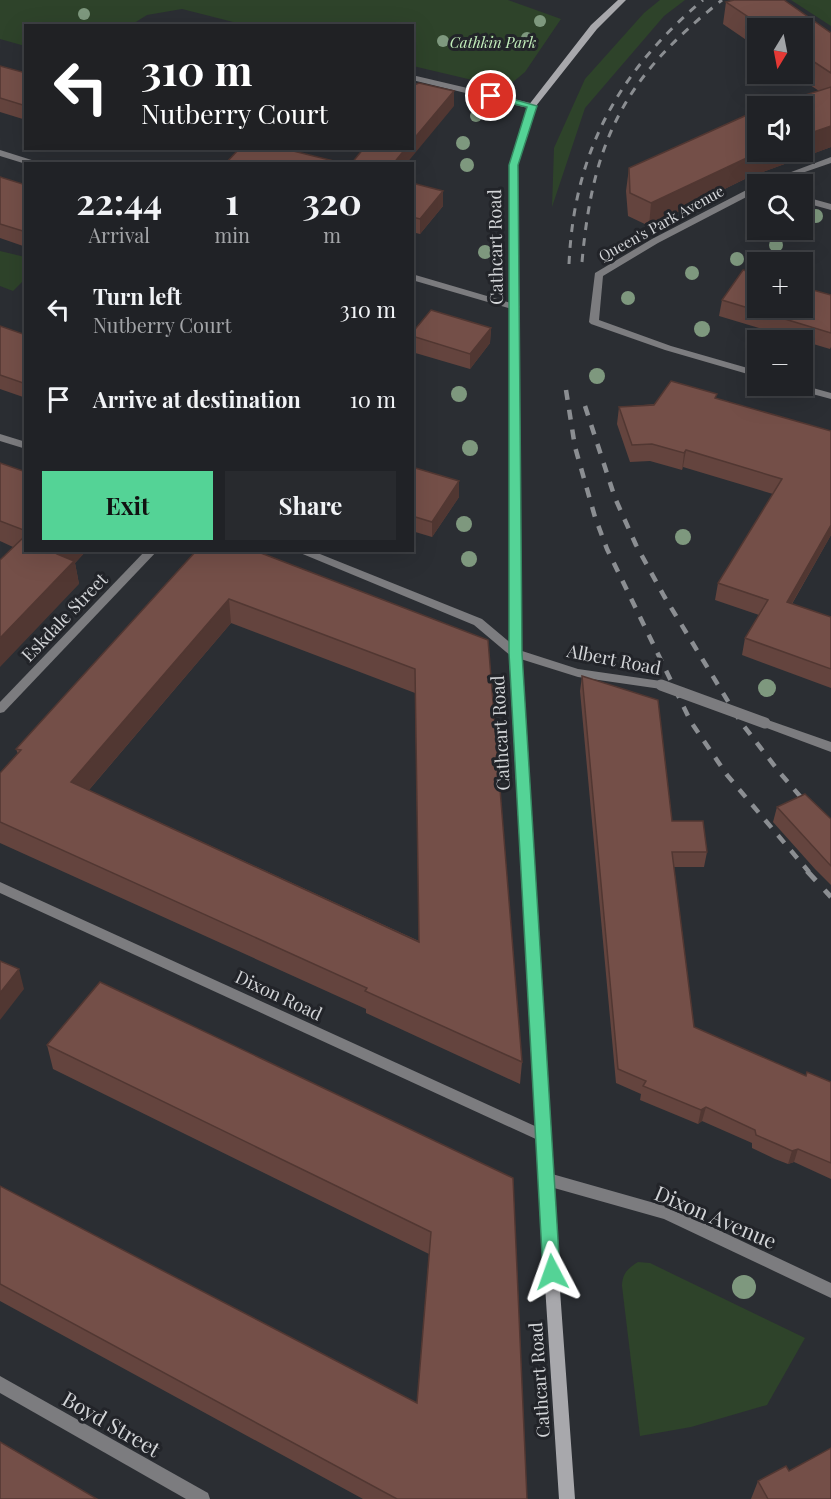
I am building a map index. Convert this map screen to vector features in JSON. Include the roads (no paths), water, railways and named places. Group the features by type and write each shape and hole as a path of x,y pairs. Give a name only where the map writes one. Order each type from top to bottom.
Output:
{"street":[{"name":"Cathcart Road","path":"567,1499 545,1179 515,653 513,165 532,106 588,35 622,0"},
{"path":"414,77 532,106"},
{"path":"0,153 29,162"},
{"name":"Queen's Park Avenue","path":"792,174 831,160"},
{"name":"Queen's Park Avenue","path":"747,192 655,241 598,276 594,322 668,348 747,371"},
{"path":"813,202 831,207"},
{"path":"414,278 515,307"},
{"path":"813,391 831,396"},
{"path":"0,437 24,445"},
{"name":"Eskdale Street","path":"0,709 151,552"},
{"name":"Albert Road","path":"303,552 477,622 515,653 578,673 661,686 831,747"},
{"name":"Dixon Road","path":"0,887 543,1136"},
{"name":"Dixon Avenue","path":"545,1179 667,1213 831,1291"},
{"name":"Boyd Street","path":"0,1384 202,1499"}],"railway":[{"path":"569,264 580,186 591,150 606,117 647,56 673,27 703,0"},
{"path":"582,262 587,218 595,180 606,145 620,113 638,84 661,56 722,0"},
{"path":"566,390 575,447 595,517 607,549 691,722 727,775 809,872"},
{"path":"585,406 615,498 636,545 664,596 740,721 780,773 831,832"},
{"path":"807,871 831,897"}],"park label":[{"name":"Cathkin Park","path":"493,42"}]}
